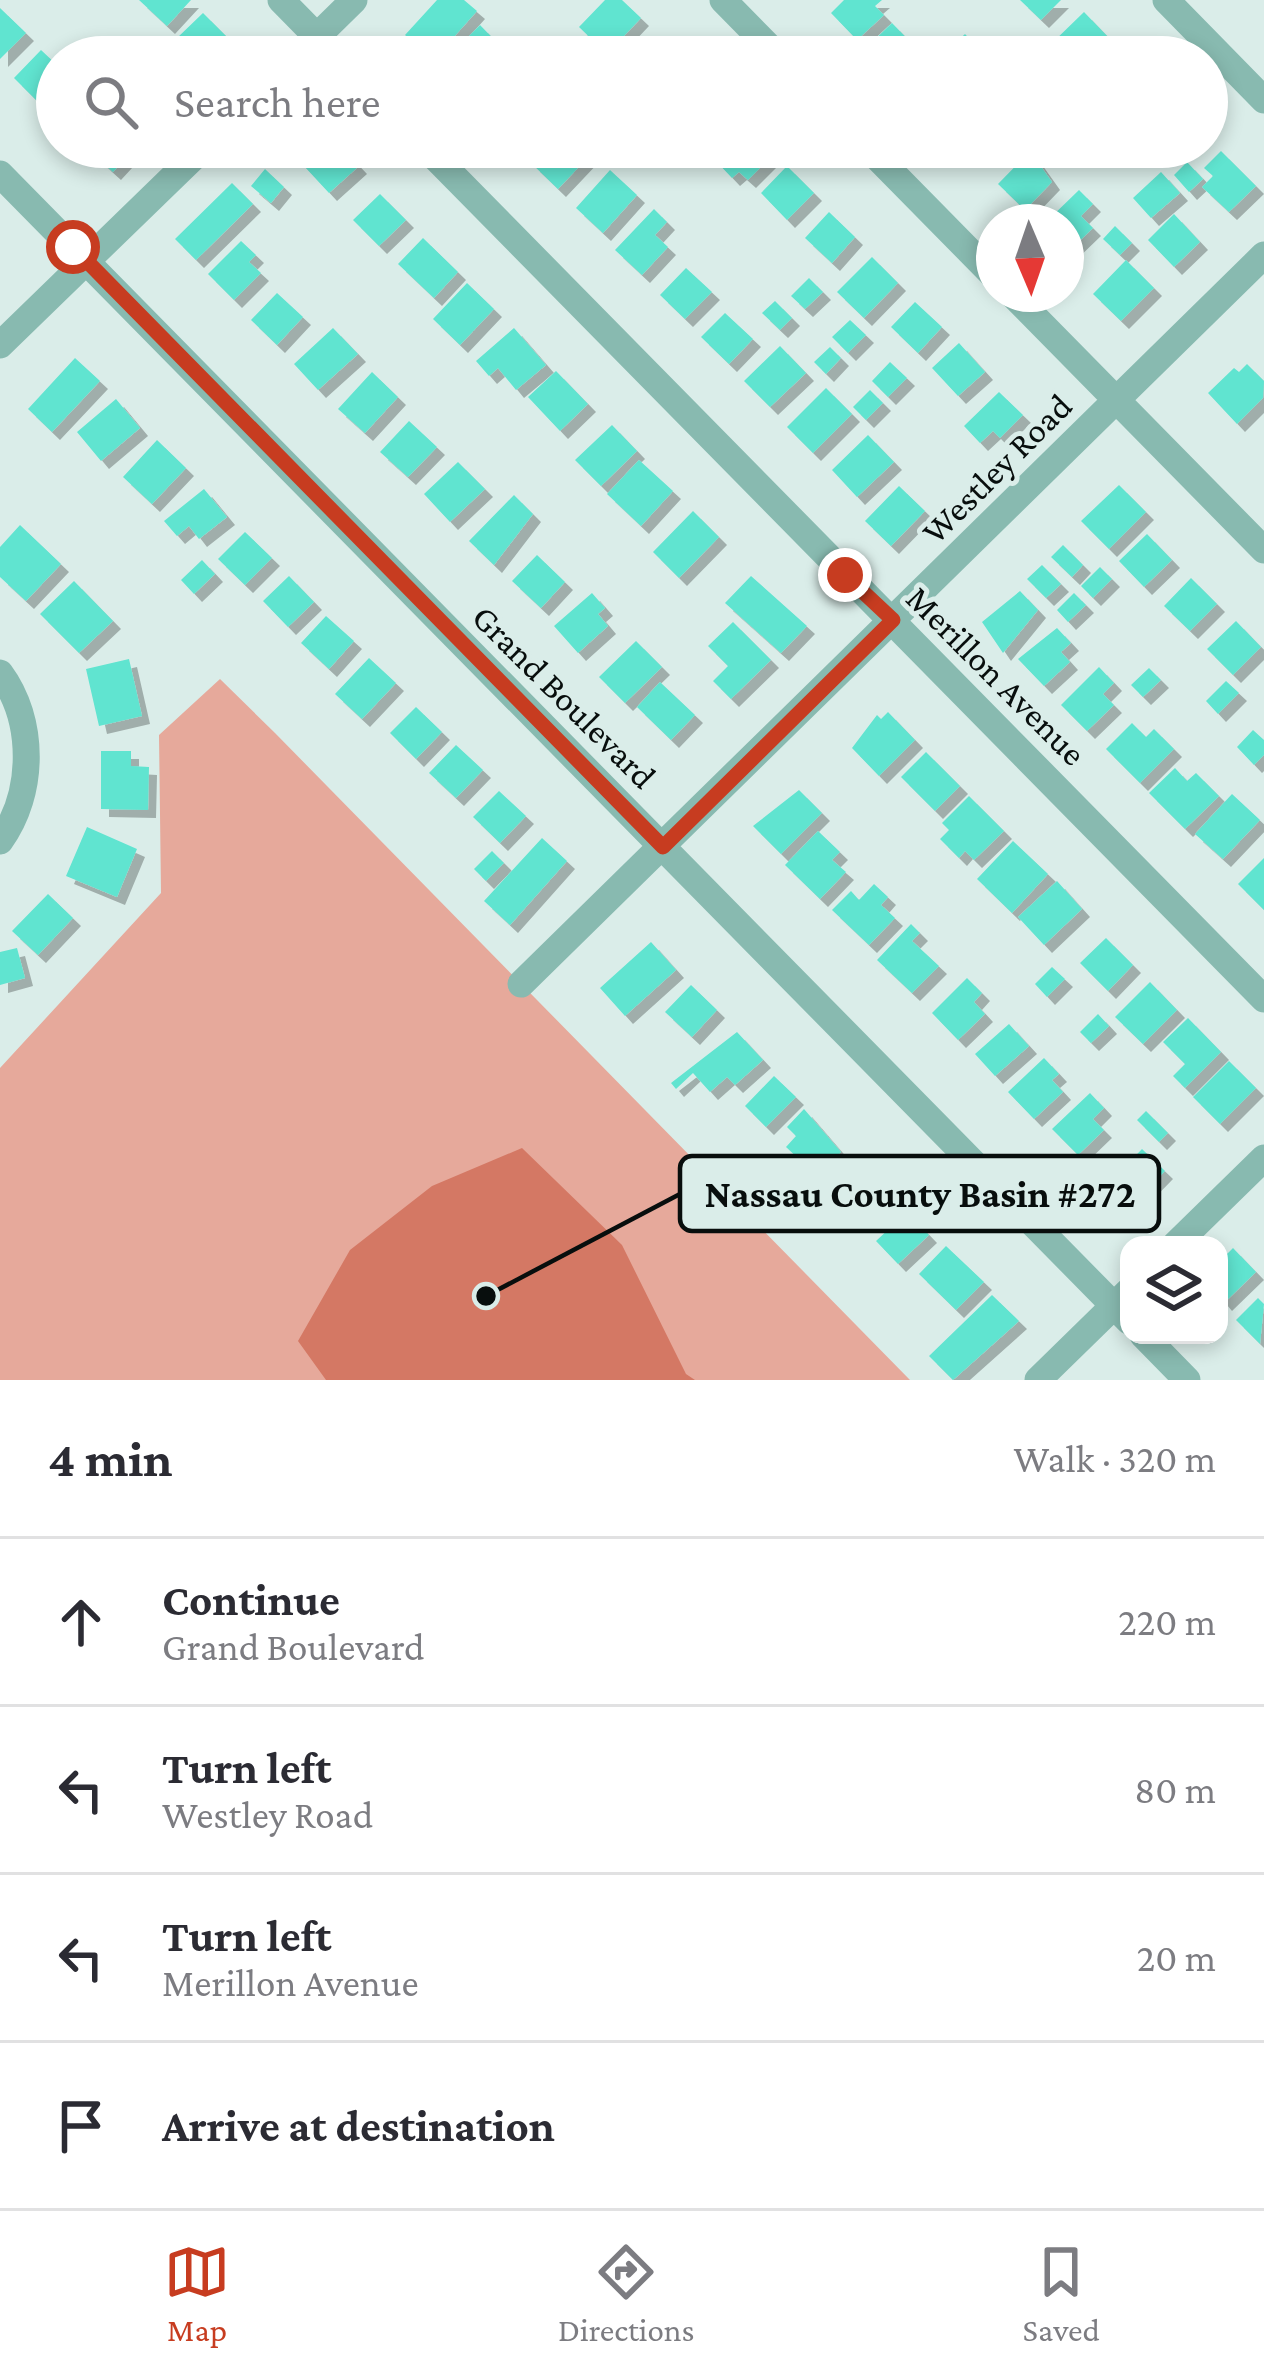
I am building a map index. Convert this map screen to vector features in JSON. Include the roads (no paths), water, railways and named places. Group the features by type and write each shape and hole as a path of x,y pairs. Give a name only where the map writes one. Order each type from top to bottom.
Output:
{"street":[{"path":"280,0 316,36"},
{"path":"333,36 354,0"},
{"path":"723,0 758,36"},
{"path":"1166,0 1201,36"},
{"path":"1228,63 1264,100"},
{"path":"0,345 183,168"},
{"name":"Merillon Avenue","path":"446,168 1264,999"},
{"path":"888,168 976,258"},
{"name":"Grand Boulevard","path":"0,174 663,847 1120,1302"},
{"name":"Westley Road","path":"521,984 1264,255"},
{"path":"1030,312 1264,550"},
{"path":"0,673 18,705 28,751 24,789 0,841"},
{"path":"1184,1236 1264,1158"},
{"path":"1038,1380 1120,1309"},
{"path":"1152,1344 1187,1380"}],"place":[{"name":"Nassau County Basin #272","path":"486,1296"}]}
